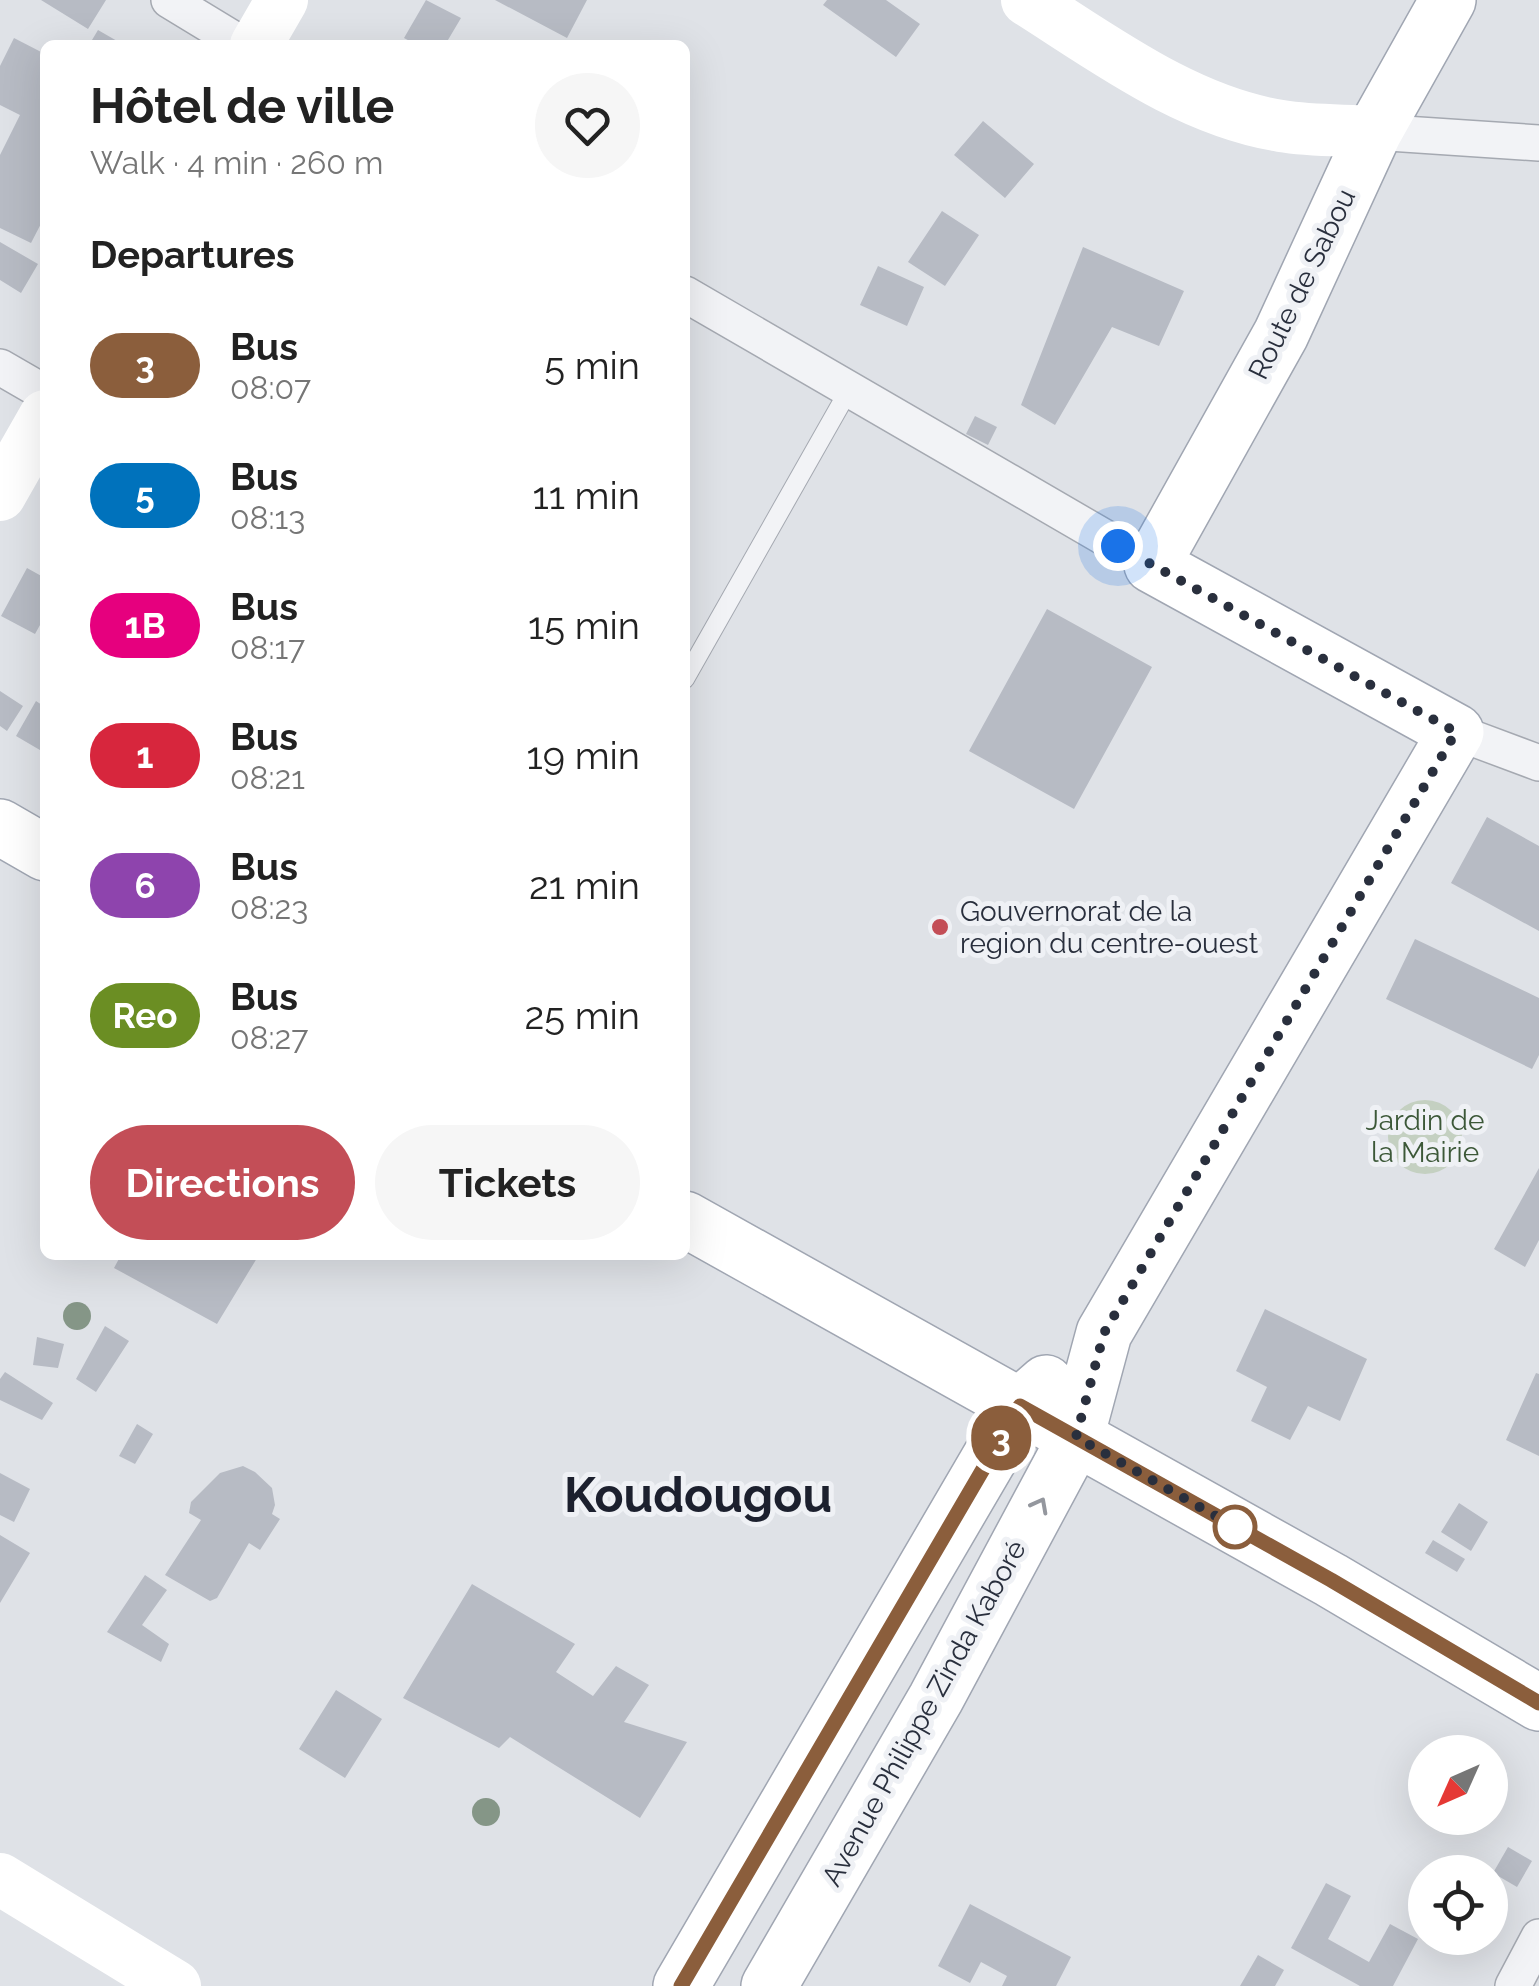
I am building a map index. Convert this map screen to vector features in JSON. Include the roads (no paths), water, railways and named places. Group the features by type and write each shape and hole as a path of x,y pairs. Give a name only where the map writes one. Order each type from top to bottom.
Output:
{"main road":[{"path":"259,40 282,0"},
{"path":"1027,0 1143,74 1214,107 1281,126 1374,132"},
{"name":"Route de Sabou","path":"1152,566 1282,334 1374,132 1448,0"},
{"path":"0,495 40,425"},
{"path":"681,1986 1104,1333 1456,732 1152,566"},
{"path":"0,827 40,850"},
{"path":"690,1222 1331,1580 1539,1703"},
{"name":"Avenue Philippe Zinda Kaboré","path":"769,1986 936,1698 1048,1422"},
{"path":"0,1879 175,1986"}],"street":[{"path":"170,0 236,40"},
{"path":"1374,132 1539,143"},
{"path":"690,297 1152,566"},
{"path":"0,368 40,390"},
{"path":"1456,732 1539,763"},
{"path":"1513,1986 1539,1936"}],"lane":[{"path":"690,669 850,388"}],"place":[{"name":"Gouvernorat de la region du centre-ouest","path":"940,927"}],"district":[{"name":"Koudougou","path":"698,1495"}],"park label":[{"name":"Jardin de la Mairie","path":"1425,1136"}]}
